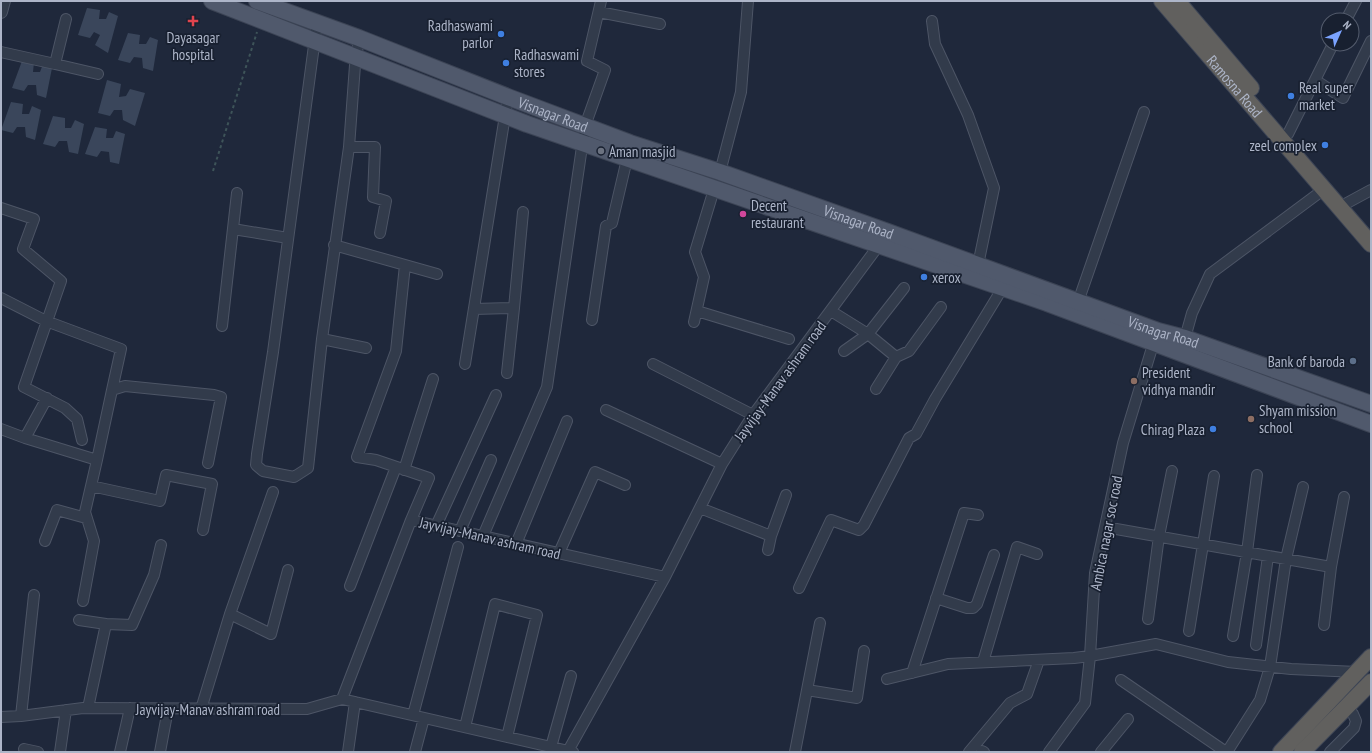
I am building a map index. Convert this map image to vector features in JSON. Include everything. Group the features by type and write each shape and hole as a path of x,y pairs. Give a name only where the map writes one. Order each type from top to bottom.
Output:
{"highway":[{"name":"Ramosna Road","path":"1162,1 1371,244"},
{"name":"Ramosna Road","path":"1177,1 1288,134 1371,230"},
{"path":"1281,752 1371,657"},
{"path":"1302,752 1347,707 1368,689"}],"main road":[{"path":"212,1 505,116 627,159 716,182 879,246 1006,282 1047,303 1156,337 1371,424"},
{"name":"Visnagar Road","path":"257,1 359,38 630,143 716,182 888,232 978,266 1006,282 1078,302 1156,337 1185,338 1371,404"}],"street":[{"path":"1,12 4,1"},
{"path":"483,536 547,387 584,126 605,70 587,61 601,1"},
{"path":"694,322 704,277 695,252 716,182 740,92 748,1"},
{"path":"1350,12 1356,1"},
{"path":"599,12 660,24"},
{"path":"55,64 66,19"},
{"path":"932,21 935,44 968,115 994,188 978,266"},
{"path":"317,23 273,352 256,465 262,471 294,477 308,468 322,338 349,147 359,38"},
{"path":"1315,80 1343,98 1371,42"},
{"path":"1,52 98,74"},
{"path":"1288,134 1329,52"},
{"path":"465,364 508,97"},
{"path":"1078,302 1144,112"},
{"path":"349,147 375,147 373,197 386,201 380,233"},
{"path":"592,320 606,226 612,223 627,159"},
{"path":"1185,338 1192,312 1210,274 1323,190"},
{"path":"1347,203 1371,190"},
{"path":"222,326 236,193"},
{"path":"1,208 34,219 23,249 61,281 24,387 65,408 77,419 82,440"},
{"path":"507,373 523,212"},
{"path":"232,229 288,238"},
{"name":"Jayvijay-Manav ashram road","path":"1,717 88,708 307,709 342,700 411,520 665,577 722,464 753,415 888,232"},
{"path":"334,245 437,274"},
{"path":"405,265 396,351 357,457 376,460 429,478 411,520"},
{"path":"799,588 831,520 859,530 864,525 909,438 916,434 935,399 1006,282"},
{"path":"844,351 868,334 904,288"},
{"path":"1,298 46,321 121,348 85,512 94,541 83,601"},
{"path":"474,309 514,308"},
{"path":"876,390 896,357 909,351 941,308"},
{"path":"697,311 789,339"},
{"path":"831,311 868,334 896,357"},
{"name":"Ambica nagar soc road","path":"1050,752 1085,703 1090,656 1095,573 1123,442 1156,337"},
{"path":"322,338 366,348"},
{"path":"653,364 753,415"},
{"path":"350,586 400,468 434,379"},
{"path":"112,390 125,386 214,394 221,397 208,463"},
{"path":"436,526 496,395"},
{"path":"25,438 47,398"},
{"path":"606,410 722,464"},
{"path":"516,544 568,421"},
{"path":"1,429 97,460"},
{"path":"460,531 491,460"},
{"path":"1148,619 1159,536 1172,471"},
{"path":"559,553 595,472 625,486"},
{"path":"91,486 160,501 166,475 212,484 203,530"},
{"path":"1233,636 1247,552 1257,475"},
{"path":"1189,631 1214,476"},
{"path":"1121,680 1227,752 1260,700 1270,666 1286,559 1303,487"},
{"path":"201,709 230,614 273,492"},
{"path":"768,550 771,536 786,495"},
{"path":"1324,625 1331,567 1344,497"},
{"path":"700,508 771,536"},
{"path":"45,541 56,510 86,518"},
{"path":"912,673 964,513 978,515"},
{"path":"1105,527 1331,567"},
{"path":"79,620 106,624 132,625 154,575 161,545"},
{"path":"413,716 458,547"},
{"path":"983,662 1017,547 1037,554"},
{"path":"936,598 967,608 973,608 977,604 994,555"},
{"path":"1256,645 1268,556"},
{"path":"230,614 271,634 288,570"},
{"path":"342,700 571,751 665,577"},
{"path":"21,716 34,595"},
{"path":"465,727 495,604 536,615 507,737"},
{"path":"795,752 820,622"},
{"path":"88,708 106,624"},
{"path":"887,679 948,664 1074,658 1156,644 1228,662 1291,669 1357,672"},
{"path":"807,690 857,698 864,651"},
{"path":"969,752 1010,703 1027,694 1039,660"},
{"path":"550,747 571,676"},
{"path":"348,752 355,702"},
{"path":"1330,752 1354,728 1356,721 1353,714 1347,707"},
{"path":"124,751 130,708"},
{"path":"160,752 168,708"},
{"path":"60,752 66,710"},
{"path":"415,752 424,718"},
{"path":"1101,752 1128,719"},
{"path":"526,752 527,741"},
{"path":"24,748 38,752"}],"path":[{"path":"213,171 261,20"}],"building":[{"path":"87,8 100,10 99,19 106,19 109,12 118,16 108,53 95,45 100,35 94,32 90,38 78,35"},
{"path":"128,33 140,35 139,44 146,44 150,37 158,40 153,71 143,68 142,58 134,57 130,63 118,60"},
{"path":"22,61 34,62 33,72 40,72 43,64 52,68 46,98 37,95 36,85 28,85 24,91 12,88"},
{"path":"107,80 121,84 119,97 126,96 130,89 145,93 135,126 123,120 122,110 114,110 110,116 98,113"},
{"path":"11,102 23,104 22,114 29,114 32,106 41,110 35,140 26,137 25,127 17,127 13,133 1,130"},
{"path":"53,116 65,118 65,128 71,128 75,120 84,124 78,154 69,152 67,141 59,141 55,147 43,144"},
{"path":"95,127 107,129 106,138 113,138 116,131 125,134 119,164 110,162 109,152 101,151 97,157 85,154"}],"place":[{"name":"Dayasagar hospital","path":"193,21"},
{"name":"Radhaswami parlor","path":"501,34"},
{"name":"Radhaswami stores","path":"506,63"},
{"name":"Real super market","path":"1291,96"},
{"name":"zeel complex","path":"1325,145"},
{"name":"Aman masjid","path":"601,151"},
{"name":"Decent restaurant","path":"743,214"},
{"name":"xerox","path":"924,277"},
{"name":"Bank of baroda","path":"1353,361"},
{"name":"President vidhya mandir","path":"1134,381"},
{"name":"Shyam mission school","path":"1251,419"},
{"name":"Chirag Plaza","path":"1213,429"}]}
